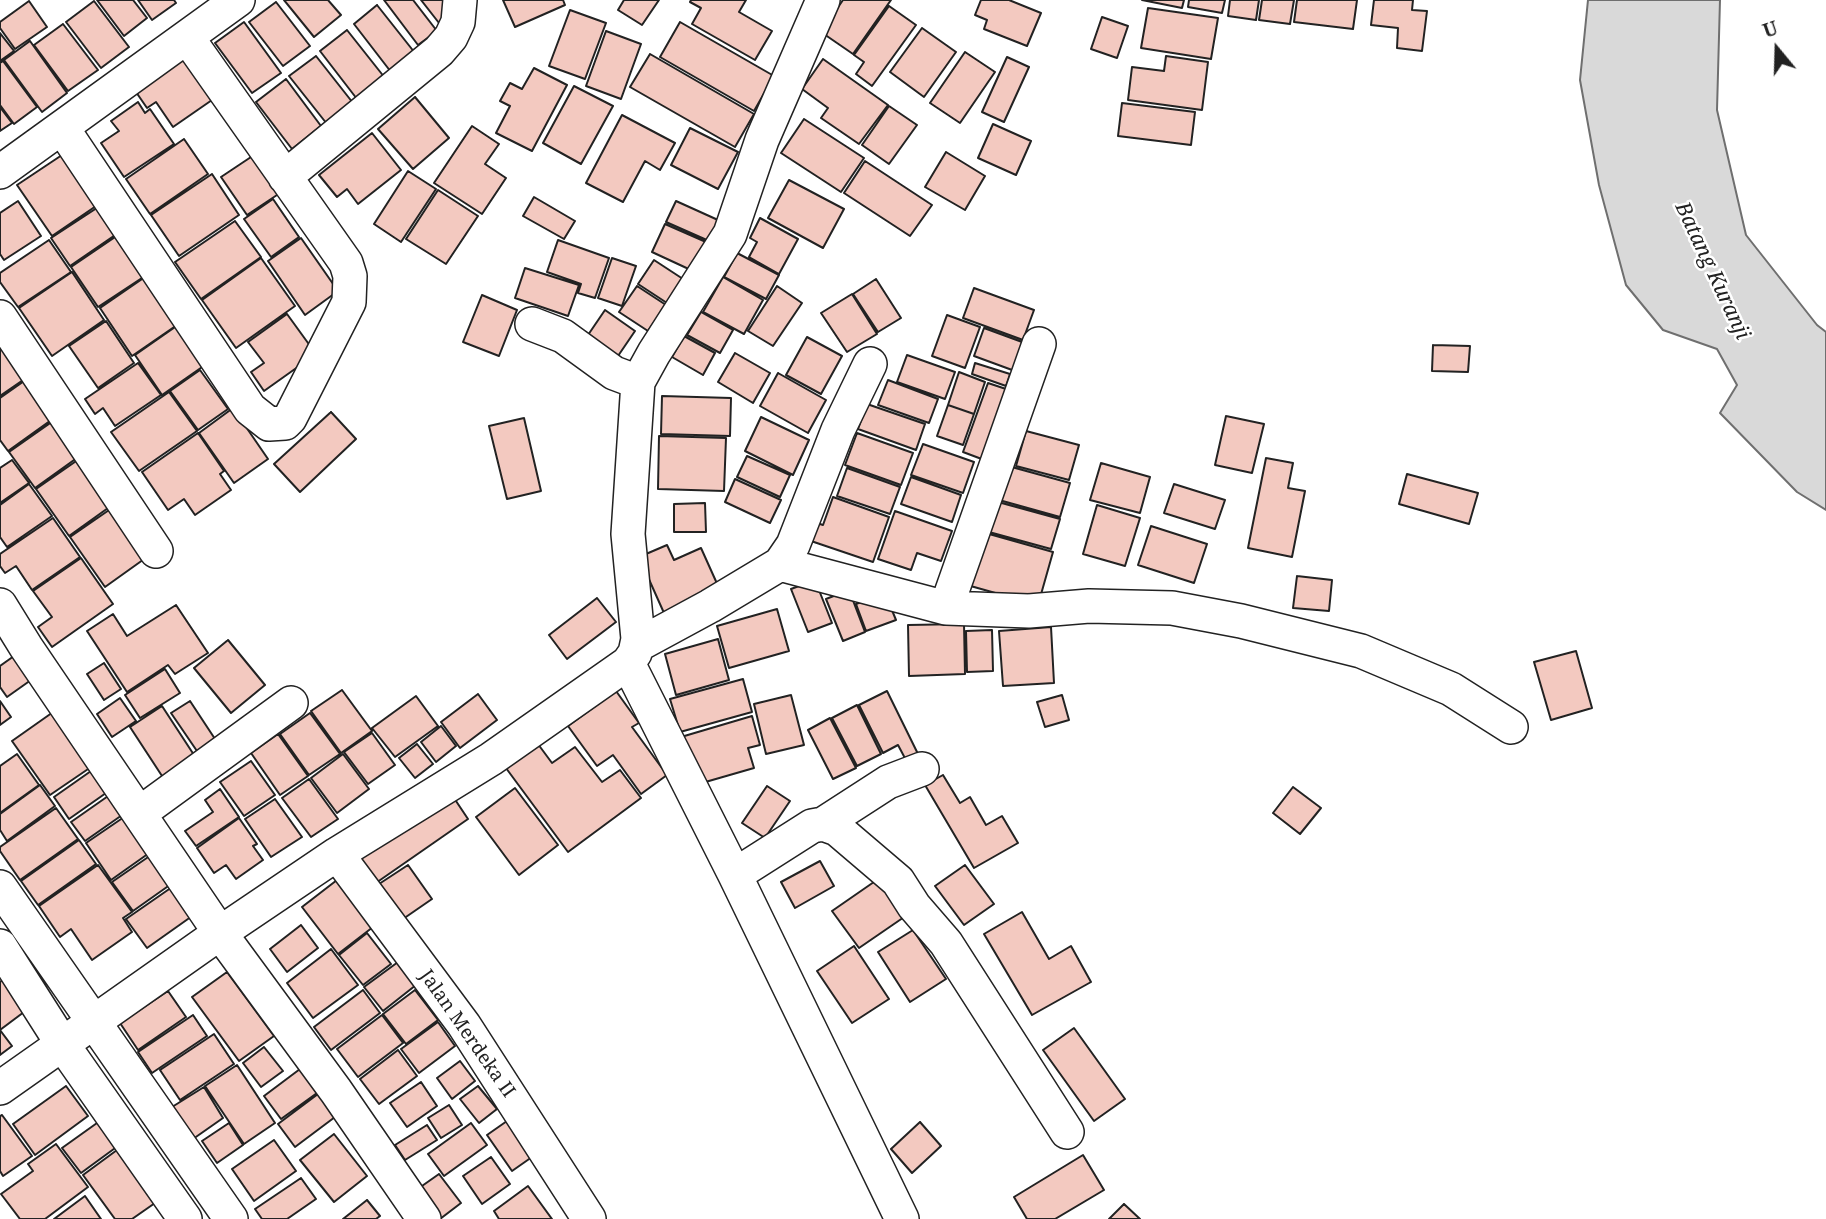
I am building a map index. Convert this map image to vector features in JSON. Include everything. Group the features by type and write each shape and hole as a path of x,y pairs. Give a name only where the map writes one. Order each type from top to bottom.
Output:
{"street":[{"path":"0,172 238,0"},
{"path":"285,177 439,51 451,37 458,22 460,0"},
{"path":"823,0 762,140 730,234 638,382 628,534 638,627 633,654 735,875 902,1219"},
{"path":"63,129 250,409 269,424 285,423 349,302 350,276 346,263 187,37"},
{"path":"0,317 156,551"},
{"path":"532,324 563,336 614,373 638,382"},
{"path":"946,608 1040,344"},
{"path":"0,1088 220,933 337,855 491,759 633,654 780,564 793,545 838,430 870,364"},
{"path":"780,564 946,608 1029,611 1089,606 1172,608 1241,621 1361,651 1451,689 1511,727"},
{"path":"0,605 220,933 336,1091 424,1219"},
{"path":"140,813 291,703"},
{"path":"735,875 812,826 823,824 888,782 922,769"},
{"path":"823,824 837,828 898,881 914,906 946,943 1068,1132"},
{"name":"Jalan Merdeka II","path":"337,855 464,1025 589,1219"},
{"path":"3,899 95,1022 232,1219"},
{"path":"0,946 63,1045 183,1216 211,1189"}],"water":[{"name":"Batang Kuranji","path":"1588,0 1720,0 1717,110 1746,235 1817,325 1826,332 1826,510 1797,492 1720,413 1737,385 1717,349 1663,330 1626,285 1599,185 1580,80"}],"building":[{"path":"97,0 133,0 147,18 124,36"},
{"path":"138,0 174,0 176,3 152,20"},
{"path":"284,0 328,0 341,15 314,37"},
{"path":"384,0 413,0 437,31 418,45"},
{"path":"421,0 446,0 455,11 439,23"},
{"path":"503,0 563,0 565,5 515,27"},
{"path":"624,0 659,0 642,25 618,10"},
{"path":"746,0 739,12 772,31 755,60 692,24 701,8 690,2"},
{"path":"843,0 891,0 853,54 821,32"},
{"path":"981,0 1009,0 1041,13 1027,46 984,29 987,20 975,15"},
{"path":"1142,0 1184,0 1182,8"},
{"path":"1189,0 1225,0 1222,13 1188,7"},
{"path":"1230,0 1259,0 1256,20 1228,16"},
{"path":"1262,0 1294,0 1290,24 1259,20"},
{"path":"1297,0 1357,0 1353,29 1294,22"},
{"path":"1374,0 1413,0 1412,10 1427,11 1422,51 1397,48 1398,28 1371,25"},
{"path":"29,1 47,27 15,49 0,28 0,22"},
{"path":"94,1 129,47 101,68 66,22"},
{"path":"276,2 310,46 283,66 249,22"},
{"path":"377,5 415,53 391,72 354,24"},
{"path":"889,6 916,25 872,86 856,74 864,62 854,55"},
{"path":"1148,8 1218,18 1211,59 1141,48"},
{"path":"570,10 606,23 585,79 549,66"},
{"path":"1102,17 1128,26 1117,58 1091,49"},
{"path":"244,22 281,73 252,93 215,43"},
{"path":"680,22 774,76 754,111 660,57"},
{"path":"63,24 98,70 68,91 34,45"},
{"path":"922,28 956,52 924,97 890,72"},
{"path":"347,30 385,78 357,99 320,51"},
{"path":"606,31 641,44 621,99 586,86"},
{"path":"0,33 14,51 0,61"},
{"path":"30,41 67,93 42,112 4,60"},
{"path":"965,52 995,72 960,123 930,103"},
{"path":"650,54 754,114 735,147 630,87"},
{"path":"316,56 353,103 327,124 289,76"},
{"path":"1166,56 1208,62 1202,110 1128,100 1132,67 1164,71"},
{"path":"1007,57 1029,67 1004,122 982,112"},
{"path":"184,59 212,100 173,127 156,102 147,108 136,92"},
{"path":"823,59 888,105 859,144 821,118 828,108 802,89"},
{"path":"3,61 37,107 14,124 0,105 0,63"},
{"path":"534,68 567,85 532,151 496,133 510,106 500,101 510,83 522,89"},
{"path":"286,79 321,126 292,149 256,102"},
{"path":"574,86 613,106 581,164 543,143"},
{"path":"415,97 449,138 413,169 378,129"},
{"path":"138,102 145,113 150,109 174,144 124,177 101,143 119,131 111,121"},
{"path":"1122,103 1195,112 1191,145 1118,136"},
{"path":"889,106 917,125 889,164 862,145"},
{"path":"0,107 12,123 0,131"},
{"path":"622,115 675,143 660,170 645,161 623,202 586,183"},
{"path":"804,119 864,158 841,192 781,153"},
{"path":"993,124 1031,141 1016,175 978,158"},
{"path":"472,126 499,144 485,164 506,178 482,214 434,183"},
{"path":"690,128 738,152 718,189 671,165"},
{"path":"372,133 401,170 358,204 347,189 337,197 319,175"},
{"path":"184,139 208,174 150,214 126,179"},
{"path":"946,152 985,176 965,210 925,187"},
{"path":"65,153 99,204 52,236 17,185"},
{"path":"254,155 280,193 247,215 221,177"},
{"path":"865,161 932,205 910,236 844,193"},
{"path":"408,171 436,189 401,242 374,224"},
{"path":"212,174 239,215 179,256 151,215"},
{"path":"789,180 844,209 823,248 768,218"},
{"path":"438,190 478,216 446,264 406,239"},
{"path":"534,197 575,221 564,239 523,216"},
{"path":"273,199 299,237 271,257 244,219"},
{"path":"18,201 41,236 4,260 0,254 0,213"},
{"path":"676,201 718,220 709,241 666,222"},
{"path":"103,204 121,231 70,266 51,238"},
{"path":"760,218 798,239 779,274 749,257 757,242 750,238"},
{"path":"235,221 261,257 201,299 175,262"},
{"path":"665,224 706,242 693,271 652,252"},
{"path":"124,231 151,272 98,307 71,267"},
{"path":"301,238 338,291 305,315 268,261"},
{"path":"49,240 71,272 18,307 0,282 0,273"},
{"path":"558,240 609,258 595,298 578,293 581,284 547,272"},
{"path":"737,253 779,275 766,299 724,277"},
{"path":"261,258 295,306 236,348 202,300"},
{"path":"612,258 636,266 622,306 598,298"},
{"path":"654,260 683,279 667,303 638,284"},
{"path":"525,268 579,285 568,316 515,298"},
{"path":"72,272 104,320 52,356 19,308"},
{"path":"145,277 177,325 132,356 100,308"},
{"path":"723,277 763,300 744,334 703,312"},
{"path":"876,279 901,318 878,332 853,294"},
{"path":"637,286 666,305 648,331 619,312"},
{"path":"777,286 802,303 773,346 748,331"},
{"path":"974,288 1034,310 1023,340 963,318"},
{"path":"852,294 877,334 847,352 821,313"},
{"path":"482,295 517,310 499,356 463,342"},
{"path":"605,310 635,331 618,356 588,335"},
{"path":"701,312 733,330 720,353 687,335"},
{"path":"287,314 316,354 264,391 251,372 264,363 248,342"},
{"path":"947,315 980,327 965,368 932,356"},
{"path":"106,321 134,363 98,388 69,346"},
{"path":"178,325 205,365 162,395 135,355"},
{"path":"984,328 1033,346 1023,374 974,356"},
{"path":"684,336 715,353 703,375 672,357"},
{"path":"807,337 842,356 821,394 786,375"},
{"path":"0,342 26,378 0,396"},
{"path":"1433,345 1470,346 1468,372 1432,371"},
{"path":"735,353 770,373 753,403 718,382"},
{"path":"907,355 955,372 945,399 897,382"},
{"path":"138,363 161,395 115,426 103,408 95,414 85,399"},
{"path":"975,363 1010,374 1006,386 972,374"},
{"path":"200,370 228,409 198,430 170,391"},
{"path":"959,372 985,382 974,414 948,405"},
{"path":"778,373 826,400 808,433 760,406"},
{"path":"27,379 54,418 8,451 0,440 0,398"},
{"path":"888,380 938,399 929,423 878,405"},
{"path":"988,383 1012,391 987,461 963,452"},
{"path":"169,392 197,431 139,471 111,432"},
{"path":"662,396 731,398 730,436 661,434"},
{"path":"867,404 925,424 916,450 858,429"},
{"path":"948,405 974,414 963,445 937,436"},
{"path":"233,408 268,459 234,483 199,433"},
{"path":"331,412 356,439 300,492 274,464"},
{"path":"1226,416 1264,424 1252,473 1215,465"},
{"path":"761,417 809,440 793,475 745,451"},
{"path":"524,418 541,491 507,499 489,426"},
{"path":"56,419 81,455 35,488 9,452"},
{"path":"1026,431 1079,445 1069,480 1016,466"},
{"path":"198,433 224,471 220,474 231,490 195,515 184,499 168,510 142,472"},
{"path":"857,433 913,453 901,485 845,465"},
{"path":"659,436 726,438 724,491 658,489"},
{"path":"923,444 974,462 963,493 911,475"},
{"path":"747,456 790,475 780,497 737,477"},
{"path":"82,457 115,503 69,536 36,489"},
{"path":"1266,458 1293,463 1288,488 1305,491 1292,557 1248,548"},
{"path":"12,460 29,483 0,503 0,468"},
{"path":"1101,463 1150,477 1140,513 1090,500"},
{"path":"1008,466 1070,483 1060,517 999,500"},
{"path":"847,468 900,487 890,514 837,496"},
{"path":"1407,474 1478,493 1469,524 1399,504"},
{"path":"911,477 961,495 952,522 901,504"},
{"path":"735,479 781,500 770,523 725,502"},
{"path":"29,484 52,516 7,547 0,537 0,505"},
{"path":"1174,484 1225,500 1215,529 1164,513"},
{"path":"833,497 889,517 873,562 808,540 814,522 823,525"},
{"path":"998,502 1060,519 1051,549 989,532"},
{"path":"705,503 706,532 674,532 674,504"},
{"path":"1097,505 1140,518 1125,566 1083,554"},
{"path":"112,508 147,557 105,587 70,537"},
{"path":"895,511 952,531 941,561 917,553 911,570 878,559"},
{"path":"53,518 80,557 32,590 16,566 5,573 0,566 0,554"},
{"path":"1151,526 1207,544 1194,583 1138,565"},
{"path":"982,532 1053,552 1038,605 967,585"},
{"path":"667,545 674,560 701,548 719,588 664,613 639,557"},
{"path":"81,558 113,604 52,647 38,627 52,617 33,591"},
{"path":"1297,576 1332,580 1329,611 1293,608"},
{"path":"815,580 832,623 808,632 791,589"},
{"path":"849,590 865,632 843,641 826,599"},
{"path":"885,593 896,620 866,631 856,604"},
{"path":"597,598 616,622 567,659 549,635"},
{"path":"176,605 208,653 175,674 168,665 127,692 87,631 113,614 127,636"},
{"path":"777,609 789,651 729,668 717,626"},
{"path":"964,624 965,674 909,676 908,625"},
{"path":"1051,627 1054,683 1003,686 999,631"},
{"path":"992,630 993,671 967,672 966,631"},
{"path":"718,639 729,680 676,695 665,654"},
{"path":"228,640 265,685 231,713 194,668"},
{"path":"1576,651 1592,708 1551,720 1534,662"},
{"path":"14,656 31,680 7,697 0,687 0,666"},
{"path":"104,663 121,689 104,700 87,674"},
{"path":"165,669 180,693 140,718 125,695"},
{"path":"743,679 752,712 680,732 670,699"},
{"path":"342,690 372,731 341,753 311,711"},
{"path":"616,691 639,723 632,727 667,775 641,794 613,755 597,766 568,726"},
{"path":"887,691 919,756 907,762 898,745 883,753 859,705"},
{"path":"478,694 497,720 460,748 441,722"},
{"path":"791,695 804,745 766,754 754,704"},
{"path":"1062,695 1069,720 1045,727 1037,702"},
{"path":"416,696 438,726 395,757 372,728"},
{"path":"120,698 136,721 112,737 97,714"},
{"path":"0,701 11,717 0,725"},
{"path":"190,701 217,742 199,754 171,713"},
{"path":"857,705 881,754 857,766 832,718"},
{"path":"162,706 196,758 164,779 130,727"},
{"path":"56,710 94,765 50,795 12,741"},
{"path":"310,713 340,754 309,775 280,734"},
{"path":"752,716 760,745 748,748 754,768 695,785 681,737"},
{"path":"830,718 856,768 833,779 808,730"},
{"path":"441,726 456,746 436,762 421,742"},
{"path":"372,733 395,765 368,784 344,752"},
{"path":"278,734 308,776 280,795 251,753"},
{"path":"535,740 552,763 575,747 602,782 620,770 641,798 568,852 503,764"},
{"path":"417,744 433,764 415,778 399,758"},
{"path":"17,754 39,785 0,813 0,766"},
{"path":"343,754 369,789 337,813 311,778"},
{"path":"251,761 275,795 244,816 220,782"},
{"path":"91,771 106,793 69,819 54,797"},
{"path":"943,775 960,803 970,797 986,825 1002,816 1018,843 974,868 925,785"},
{"path":"309,779 338,819 311,837 282,798"},
{"path":"40,785 55,806 7,841 0,830 0,814"},
{"path":"767,786 790,801 765,838 742,823"},
{"path":"1293,787 1321,808 1300,834 1273,813"},
{"path":"515,788 558,845 519,875 476,817"},
{"path":"220,789 239,817 196,846 185,831 213,812 205,800"},
{"path":"111,794 125,813 85,841 71,822"},
{"path":"452,795 468,819 373,885 356,861"},
{"path":"275,799 302,837 271,857 245,819"},
{"path":"56,808 78,839 20,880 0,847"},
{"path":"127,815 152,851 111,880 86,843"},
{"path":"239,818 257,844 253,846 263,860 236,879 226,865 214,873 197,848"},
{"path":"79,840 96,864 38,905 21,881"},
{"path":"154,853 174,882 133,911 112,882"},
{"path":"820,861 834,886 795,908 781,882"},
{"path":"98,865 132,912 123,918 132,932 92,960 71,929 60,937 39,906"},
{"path":"408,865 432,899 403,919 379,884"},
{"path":"965,865 994,904 964,925 935,886"},
{"path":"884,875 910,913 859,948 832,911"},
{"path":"337,880 373,927 338,954 302,907"},
{"path":"175,885 195,914 147,948 126,919"},
{"path":"1022,912 1049,959 1071,946 1091,982 1032,1015 984,934"},
{"path":"301,925 318,948 287,972 270,949"},
{"path":"913,930 946,979 910,1002 878,952"},
{"path":"367,933 391,964 363,985 339,955"},
{"path":"854,946 889,999 852,1023 817,971"},
{"path":"331,949 358,985 313,1018 287,983"},
{"path":"398,962 416,985 383,1011 364,987"},
{"path":"227,972 274,1036 239,1061 192,997"},
{"path":"9,975 32,1006 0,1030 0,982"},
{"path":"363,990 380,1013 331,1050 314,1027"},
{"path":"415,990 438,1020 406,1044 383,1014"},
{"path":"168,991 186,1017 138,1050 120,1023"},
{"path":"193,1015 207,1036 152,1073 138,1052"},
{"path":"382,1015 403,1043 358,1077 337,1049"},
{"path":"438,1022 455,1046 419,1073 401,1049"},
{"path":"1074,1028 1125,1099 1094,1121 1043,1050"},
{"path":"0,1030 12,1046 0,1055"},
{"path":"214,1034 234,1064 180,1100 160,1070"},
{"path":"264,1047 283,1071 261,1087 243,1063"},
{"path":"398,1050 417,1076 379,1104 360,1079"},
{"path":"460,1061 475,1081 452,1099 437,1078"},
{"path":"237,1065 275,1123 244,1144 205,1086"},
{"path":"300,1069 317,1093 281,1119 264,1096"},
{"path":"421,1082 437,1106 407,1127 390,1103"},
{"path":"66,1086 88,1116 35,1155 13,1124"},
{"path":"478,1086 497,1109 479,1123 460,1099"},
{"path":"204,1087 223,1118 193,1139 172,1107"},
{"path":"318,1094 335,1117 295,1147 278,1124"},
{"path":"449,1105 462,1125 441,1138 428,1118"},
{"path":"2,1115 32,1156 3,1176 0,1171"},
{"path":"104,1118 122,1143 81,1173 62,1148"},
{"path":"507,1121 532,1157 512,1171 487,1135"},
{"path":"920,1122 941,1146 912,1173 891,1149"},
{"path":"229,1123 243,1145 217,1163 202,1141"},
{"path":"471,1123 487,1145 444,1176 428,1154"},
{"path":"427,1125 437,1140 405,1160 395,1145"},
{"path":"334,1134 367,1176 334,1202 300,1160"},
{"path":"274,1140 296,1171 254,1201 232,1169"},
{"path":"56,1144 88,1187 45,1219 20,1219 1,1194 33,1171 28,1164"},
{"path":"117,1150 155,1203 132,1219 115,1219 83,1175"},
{"path":"1083,1155 1104,1190 1055,1219 1027,1219 1014,1197"},
{"path":"491,1157 510,1184 482,1204 463,1176"},
{"path":"439,1174 461,1203 440,1219 412,1193"},
{"path":"301,1178 316,1199 287,1219 262,1219 255,1209"},
{"path":"528,1186 552,1219 499,1219 494,1211"},
{"path":"85,1196 101,1219 54,1219"},
{"path":"367,1200 380,1216 376,1219 343,1219"},
{"path":"1124,1204 1140,1219 1109,1219"}]}
